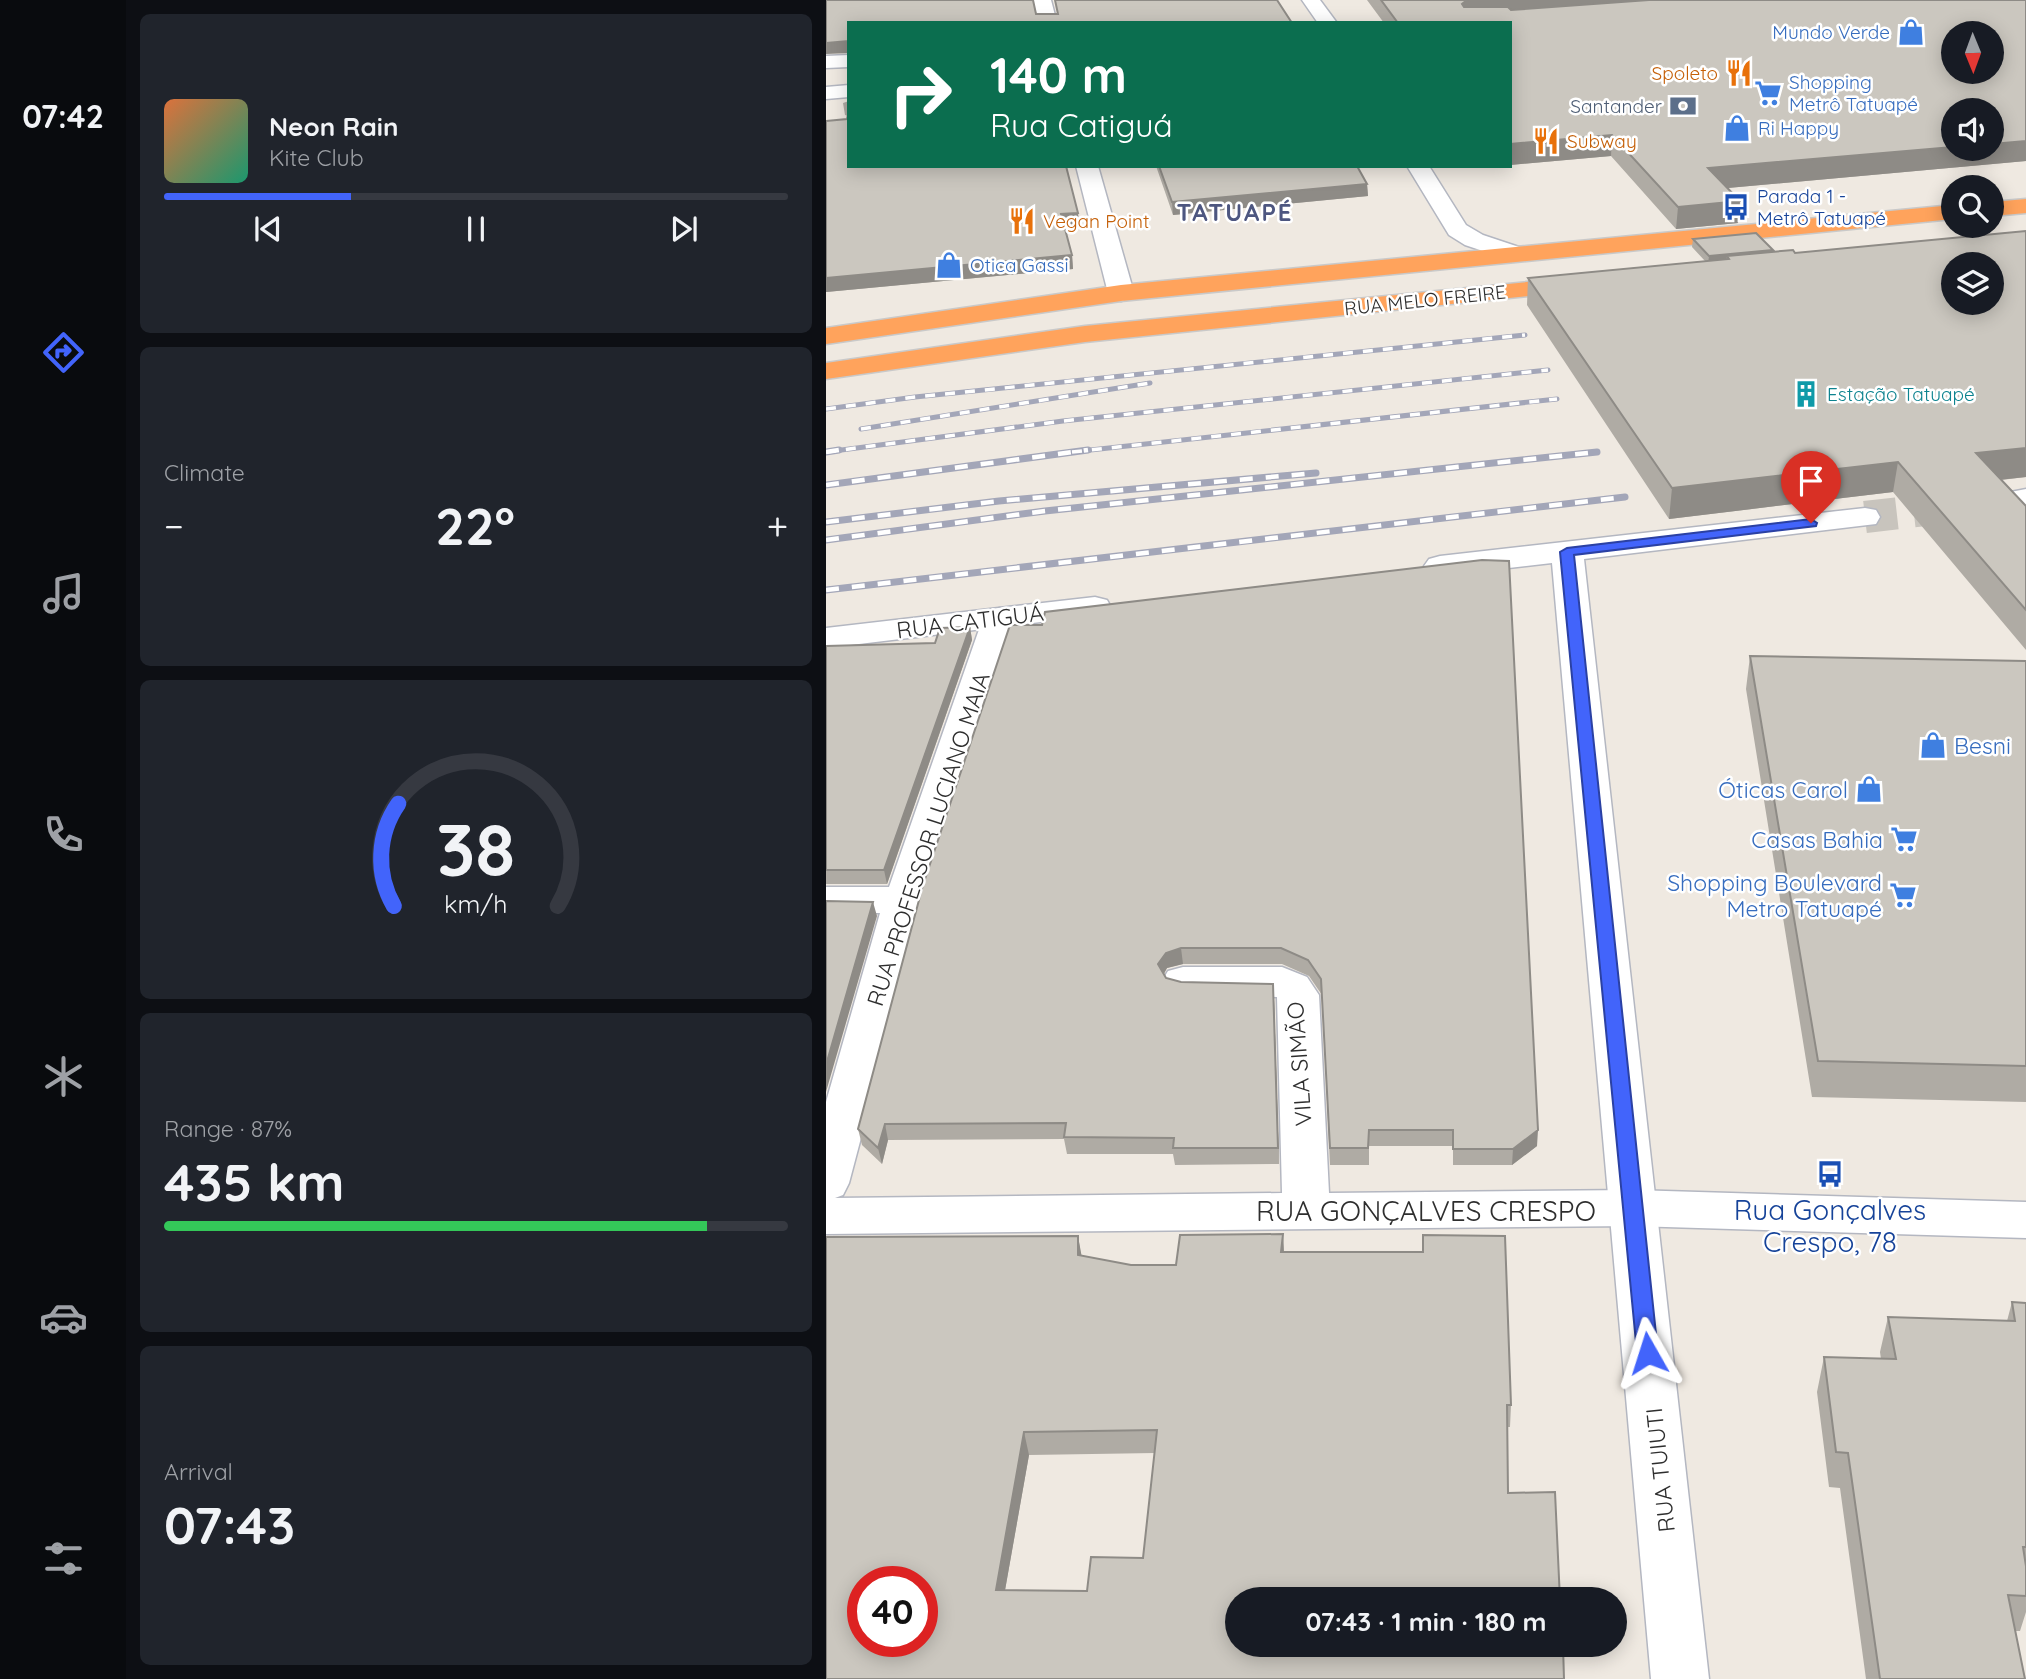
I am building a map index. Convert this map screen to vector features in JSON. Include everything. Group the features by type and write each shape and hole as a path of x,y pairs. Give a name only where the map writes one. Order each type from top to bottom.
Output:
{"highway":[{"path":"2004,208 2026,206"},
{"name":"RUA MELO FREIRE","path":"826,336 1121,293 1941,213"},
{"name":"RUA MELO FREIRE","path":"826,371 1085,334 1602,283"}],"street":[{"path":"1042,0 1047,21"},
{"path":"1311,0 1327,21"},
{"path":"826,62 847,61"},
{"path":"826,93 847,91"},
{"path":"1088,168 1121,293"},
{"path":"1419,168 1457,230 1474,240 1513,253"},
{"path":"1415,569 1865,517"},
{"name":"RUA TUIUTI","path":"1567,552 1681,1679"},
{"name":"RUA CATIGUÁ","path":"826,638 1124,603"},
{"name":"RUA PROFESSOR LUCIANO MAIA","path":"826,1183 904,900 1000,618"},
{"path":"826,900 904,900"},
{"name":"VILA SIMÃO","path":"1183,981 1282,981 1298,995 1306,1211"},
{"name":"RUA GONÇALVES CRESPO","path":"826,1216 1633,1209 2026,1220"}],"building":[{"path":"826,0 1033,0 1036,14 1058,14 1055,0 1277,0 1291,21 847,21 847,41 826,43"},
{"path":"1381,0 1467,0 1462,4 1464,7 1508,7 1511,10 1649,0 2026,0 2026,141 2004,143 2004,98 1941,98 1941,148 1708,168 1740,201 1678,207 1612,135 1512,144 1512,21 1397,21"},
{"path":"847,119 847,168 1067,168 1078,213 1061,214 1072,255 826,278 826,121"},
{"path":"1160,168 1358,168 1367,184 1172,202"},
{"name":"Estação Tatuapé","path":"2026,231 2026,448 1976,453 2026,506 2026,610 1898,462 1672,488 1528,278 1729,259 1727,256 1793,250 1795,253 1952,238 2004,238 2004,233"},
{"path":"1756,233 1773,250 1709,256 1693,239"},
{"path":"1482,560 1509,561 1538,1130 1513,1149 1453,1149 1453,1130 1369,1130 1368,1148 1330,1148 1321,979 1308,960 1281,948 1181,948 1166,953 1158,964 1166,978 1181,982 1273,984 1278,1148 1173,1148 1174,1138 1064,1137 1066,1123 885,1124 878,1148 858,1129 923,885 1010,625 1042,625 1045,612"},
{"path":"970,627 884,870 826,870 826,646 935,643 940,628"},
{"name":"Shopping Boulevard Metro Tatuapé","path":"1750,656 2026,661 2026,1066 1818,1061"},
{"path":"826,901 873,902 826,1065"},
{"path":"1283,1234 1281,1252 1423,1252 1423,1235 1505,1236 1511,1405 1507,1405 1508,1493 1555,1492 1559,1587 1225,1587 1225,1657 1563,1657 1564,1679 826,1679 826,1237 1078,1236 1078,1255 1131,1265 1176,1265 1180,1235","holes":["1157,1430 1143,1558 1091,1557 1087,1591 996,1590 1024,1432"]},
{"path":"2012,1302 2026,1303 2026,1547 2023,1547 2026,1596 2008,1595 2025,1679 1880,1679 1848,1453 1836,1452 1824,1357 1896,1359 1888,1317 2015,1321"}],"tunnel":[{"path":"1865,517 1961,506"}],"railway":[{"path":"826,409 915,397 1525,335"},
{"path":"839,450 826,452 1063,421 1548,370"},
{"path":"861,429 1150,383"},
{"path":"1078,451 1557,399"},
{"path":"1078,451 1088,450"},
{"path":"826,485 1078,451"},
{"path":"1072,452 1078,451"},
{"path":"826,540 1045,511 1597,452"},
{"path":"826,522 999,501 1316,473"},
{"path":"826,590 1625,497"}],"place":[{"name":"Mundo Verde","path":"1911,32"},
{"name":"Spoleto","path":"1739,73"},
{"name":"Shopping Metrô Tatuapé","path":"1768,93"},
{"name":"Santander","path":"1683,106"},
{"name":"Ri Happy","path":"1737,128"},
{"name":"Subway","path":"1546,141"},
{"name":"Parada 1 - Metrô Tatuapé","path":"1736,207"},
{"name":"Vegan Point","path":"1022,221"},
{"name":"Otica Gassi","path":"949,265"},
{"name":"Estação Tatuapé","path":"1806,394"},
{"name":"Besni","path":"1933,745"},
{"name":"Óticas Carol","path":"1869,789"},
{"name":"Casas Bahia","path":"1904,839"},
{"name":"Shopping Boulevard Metro Tatuapé","path":"1903,895"},
{"name":"Rua Gonçalves Crespo, 78","path":"1830,1174"}],"district":[{"name":"TATUAPÉ","path":"1235,212"}],"route":[{"path":"1648,1353 1567,552 1811,523"}]}
